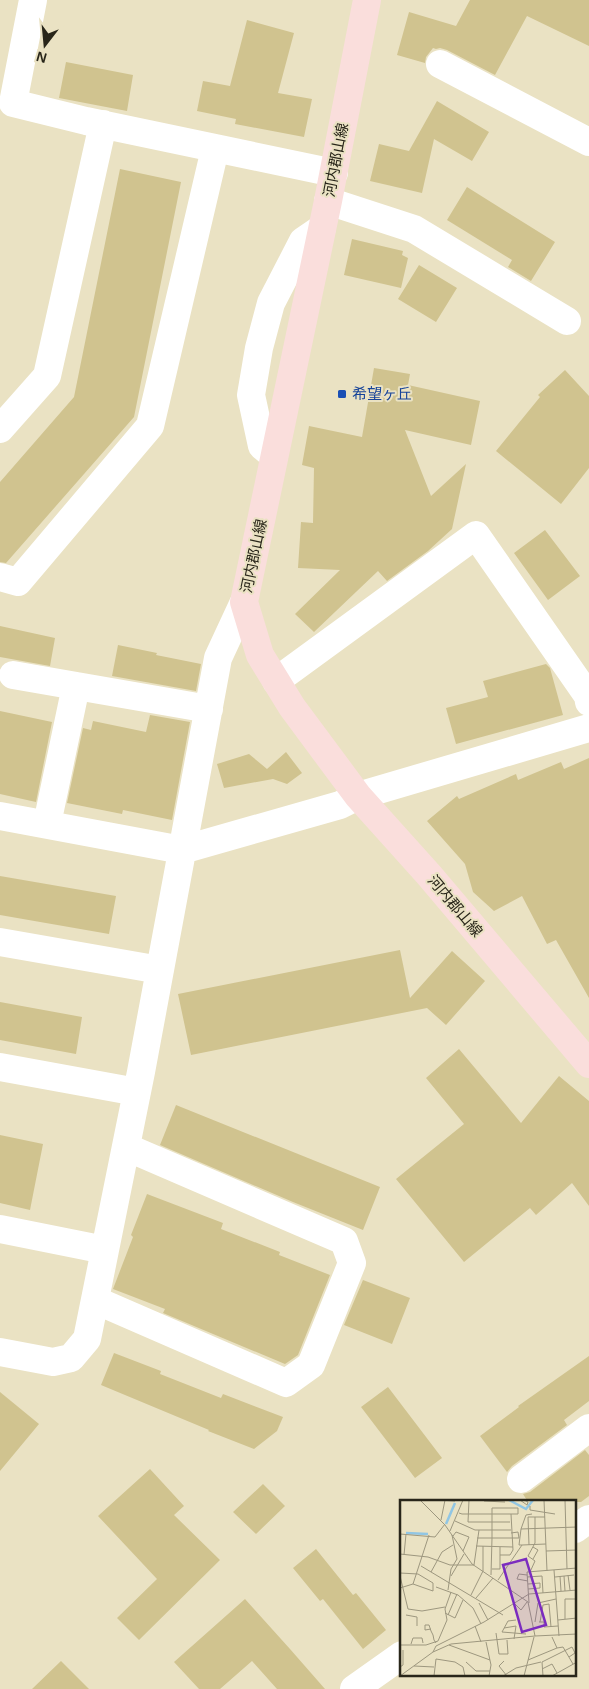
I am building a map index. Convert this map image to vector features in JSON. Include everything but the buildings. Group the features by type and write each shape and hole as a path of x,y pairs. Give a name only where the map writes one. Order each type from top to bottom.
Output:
{"main road":[{"name":"河内郡山線","path":"367,0 334,173 244,602 260,655 292,707 358,796 429,875 589,1064"}],"street":[{"path":"33,0 13,103 334,173"},
{"path":"440,64 589,142"},
{"path":"0,429 47,376 103,124"},
{"path":"0,577 18,582 150,426 216,148"},
{"path":"328,201 414,229 567,321"},
{"path":"274,456 262,446 251,395 259,348 271,303 299,248 303,241 322,228"},
{"path":"276,681 476,535 588,696 589,702"},
{"path":"5,1360 53,1362 71,1358 87,1339 137,1092 218,658 244,602"},
{"path":"13,675 209,709"},
{"path":"47,824 76,686"},
{"path":"0,816 182,850 340,805 358,796 589,728"},
{"path":"0,942 160,970"},
{"path":"0,1067 137,1092"},
{"path":"95,1300 286,1383 311,1365 352,1263 344,1241 126,1147"},
{"path":"0,1229 105,1250"},
{"path":"521,1479 589,1428"},
{"path":"576,1528 589,1519"},
{"path":"354,1689 400,1656"}],"place":[{"name":"希望ヶ丘","path":"342,394"}]}
